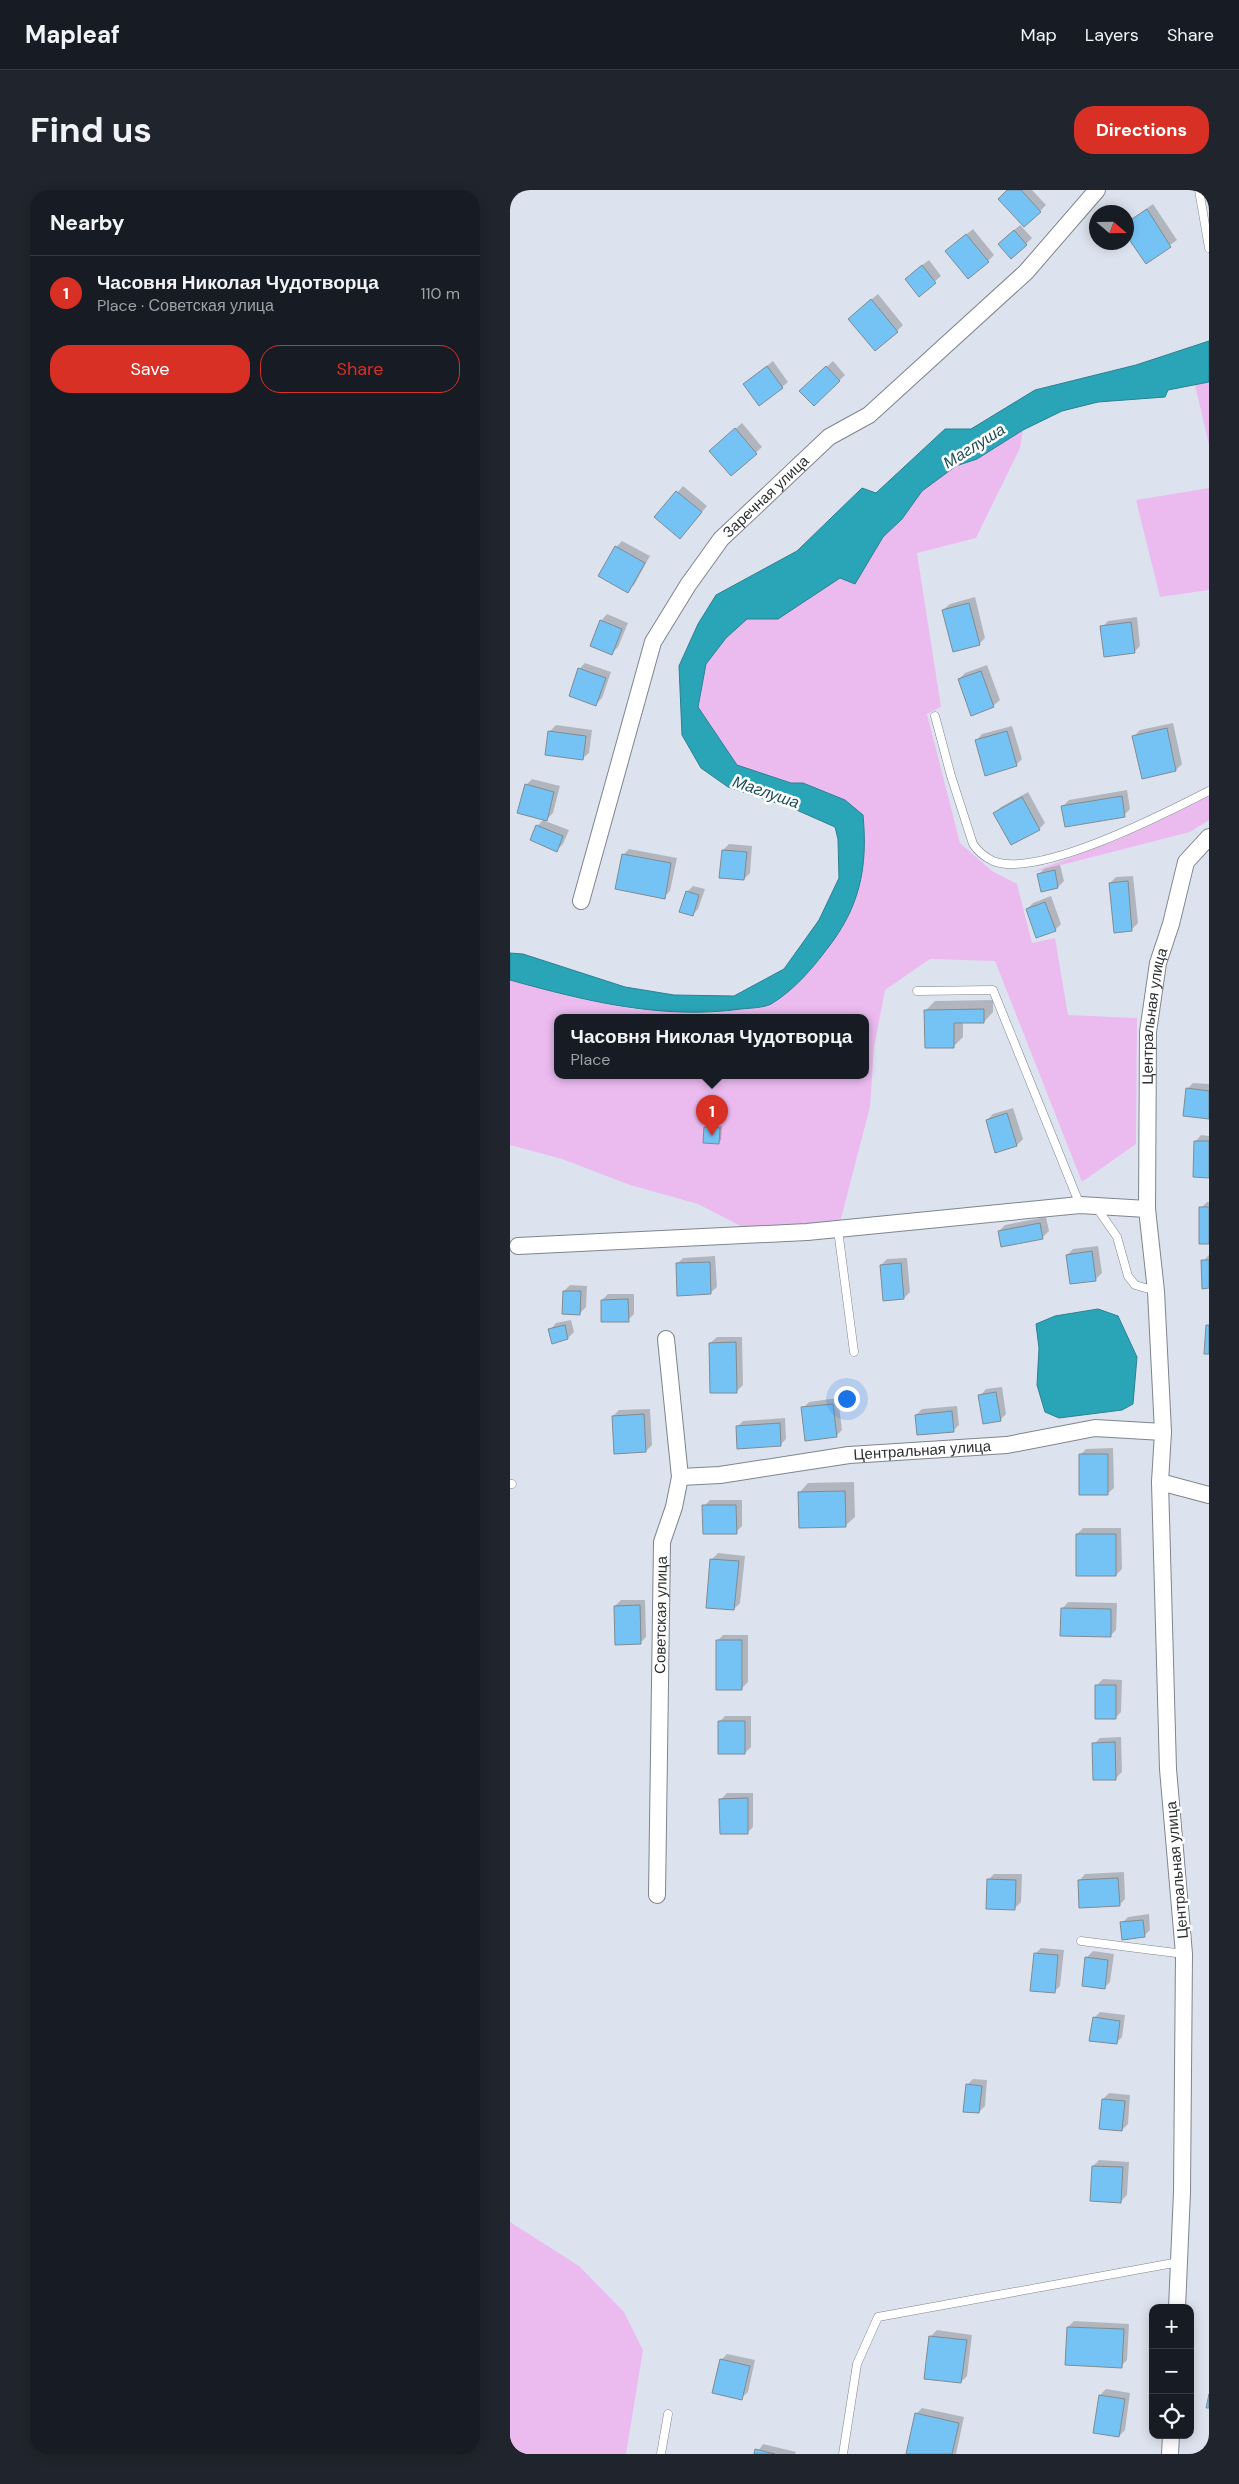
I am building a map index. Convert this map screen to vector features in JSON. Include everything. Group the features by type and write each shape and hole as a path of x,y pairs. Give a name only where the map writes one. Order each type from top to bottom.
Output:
{"street":[{"name":"Заречная улица","path":"581,901 653,642 688,585 722,539 829,437 869,415 1026,272 1097,190"},
{"name":"Центральная улица","path":"1177,2304 1182,2192 1184,1954 1168,1769 1160,1482 1164,1432 1156,1291 1147,1209 1148,1032 1158,963 1171,924 1186,862 1209,837"},
{"path":"514,1246 838,1230 1080,1205 1097,1208 1147,1209"},
{"name":"Советская улица","path":"656,1895 662,1542 674,1507 680,1477 666,1339"},
{"name":"Центральная улица","path":"680,1477 720,1475 850,1455 1008,1445 1095,1428 1164,1432"},
{"path":"1160,1482 1209,1495"},
{"path":"1170,2454 1171,2439"}],"lane":[{"path":"1199,190 1209,248"},
{"path":"934,716 950,776 973,844 979,852 995,861 1027,863 1053,857 1131,828 1209,791"},
{"path":"917,991 993,990 1080,1205"},
{"path":"1097,1208 1117,1237 1128,1276 1135,1286 1156,1291"},
{"path":"838,1230 854,1352"},
{"path":"1081,1941 1184,1954"},
{"path":"843,2454 857,2364 878,2317 1179,2262"},
{"path":"661,2454 668,2414"}],"shaded area":[{"path":"1209,382 1209,445 1195,385"},
{"path":"1023,430 1020,448 976,538 917,553 941,707 927,714 960,843 992,871 1017,884 1032,943 1055,938 1068,1015 1137,1018 1136,1144 1082,1182 995,961 930,959 885,990 874,1047 870,1107 838,1230 756,1234 698,1204 630,1185 562,1159 510,1145 510,980 571,997 633,1009 714,1013 769,1005 843,928 845,800 803,783 791,783 737,765 698,707 706,664 726,638 747,619 778,619 840,578 855,584 883,537 902,519 922,491 956,466 977,459"},
{"path":"1209,488 1209,590 1160,597 1136,500"},
{"path":"1209,791 1209,820 1190,832 1030,873 1119,839"},
{"path":"510,2222 579,2266 624,2312 643,2350 626,2454 510,2454"}],"water":[{"name":"Маглуша","path":"1209,341 1209,382 1168,390 1165,397 1098,402 1062,411 1023,430 977,459 956,466 922,491 902,519 883,537 855,584 840,578 778,619 747,619 726,638 706,664 698,707 737,765 791,783 803,783 845,800 863,815 863,869 854,902 838,933 802,979 771,1004 756,1008 712,1012 653,1010 624,1006 567,995 510,980 510,953 523,954 625,987 674,995 734,996 784,969 819,920 839,878 838,839 835,827 792,808 728,787 701,768 682,735 679,666 698,624 716,595 797,551 862,488 876,493 945,429 971,429 1035,390 1136,365"},
{"path":"1098,1309 1118,1316 1137,1357 1133,1404 1122,1410 1059,1418 1045,1412 1037,1385 1039,1348 1036,1324 1055,1316"}],"building":[{"path":"1007,190 1021,190 1041,212 1024,227 998,199"},
{"path":"1147,209 1171,247 1146,264 1134,247 1134,218"},
{"path":"1014,230 1027,245 1011,259 998,244"},
{"path":"966,234 989,262 968,279 945,251"},
{"path":"922,265 936,283 919,297 905,279"},
{"path":"871,299 898,332 875,351 848,319"},
{"path":"767,366 783,388 759,406 743,384"},
{"path":"826,366 840,381 814,406 799,391"},
{"path":"735,428 757,454 731,476 709,451"},
{"path":"676,491 702,512 680,539 654,517"},
{"path":"615,546 645,563 628,593 598,576"},
{"path":"969,603 980,645 953,652 942,610"},
{"path":"600,620 622,629 612,655 590,646"},
{"path":"1131,622 1135,653 1104,657 1100,626"},
{"path":"578,668 606,678 596,706 569,696"},
{"path":"981,671 994,707 971,716 958,679"},
{"path":"1167,728 1176,771 1142,779 1132,736"},
{"path":"548,731 586,736 583,760 545,755"},
{"path":"1007,731 1017,766 985,776 975,740"},
{"path":"525,784 554,792 547,821 517,813"},
{"path":"1122,796 1125,817 1065,827 1061,806"},
{"path":"1022,797 1040,830 1011,845 993,813"},
{"path":"536,825 563,836 557,852 530,840"},
{"path":"722,850 747,852 744,880 719,878"},
{"path":"622,854 671,863 665,899 615,889"},
{"path":"1055,870 1058,888 1041,892 1037,874"},
{"path":"1128,881 1132,931 1114,933 1109,883"},
{"path":"686,891 699,895 693,916 679,912"},
{"path":"1045,902 1056,931 1036,938 1026,909"},
{"path":"984,1009 984,1023 954,1023 954,1048 925,1048 924,1010"},
{"path":"1186,1088 1209,1091 1209,1119 1183,1116"},
{"path":"1007,1113 1017,1146 995,1153 986,1120"},
{"path":"704,1127 720,1128 719,1144 703,1143"},
{"path":"1194,1141 1209,1141 1209,1178 1193,1177"},
{"path":"1199,1207 1209,1207 1209,1244 1199,1244"},
{"path":"1040,1223 1043,1239 1001,1247 998,1231"},
{"path":"1092,1251 1096,1281 1070,1284 1066,1255"},
{"path":"1201,1260 1209,1260 1209,1288 1202,1289"},
{"path":"710,1262 711,1294 677,1296 676,1263"},
{"path":"901,1263 904,1299 883,1301 880,1265"},
{"path":"563,1291 581,1291 580,1315 562,1314"},
{"path":"628,1299 629,1322 601,1322 601,1300"},
{"path":"565,1325 568,1339 552,1344 548,1329"},
{"path":"1206,1325 1209,1325 1209,1354 1204,1354"},
{"path":"736,1342 737,1393 710,1393 709,1343"},
{"path":"996,1392 1001,1421 983,1424 978,1395"},
{"path":"833,1404 837,1437 805,1441 801,1407"},
{"path":"952,1411 954,1432 917,1435 915,1415"},
{"path":"644,1414 646,1452 614,1454 612,1416"},
{"path":"780,1423 781,1446 737,1449 736,1426"},
{"path":"1079,1454 1108,1454 1108,1495 1079,1495"},
{"path":"845,1491 846,1527 799,1528 798,1492"},
{"path":"702,1505 736,1505 737,1534 703,1534"},
{"path":"1076,1534 1116,1534 1116,1576 1076,1576"},
{"path":"710,1559 739,1561 734,1610 706,1608"},
{"path":"640,1605 641,1644 615,1645 614,1606"},
{"path":"1061,1608 1111,1609 1111,1637 1060,1636"},
{"path":"716,1640 742,1640 742,1690 716,1690"},
{"path":"1095,1685 1116,1685 1116,1719 1095,1719"},
{"path":"718,1721 745,1721 745,1754 718,1754"},
{"path":"1115,1742 1116,1780 1093,1780 1092,1743"},
{"path":"748,1798 748,1834 720,1834 719,1799"},
{"path":"1118,1878 1120,1906 1079,1908 1078,1880"},
{"path":"987,1879 1016,1880 1015,1910 986,1909"},
{"path":"1143,1920 1145,1937 1122,1940 1120,1922"},
{"path":"1034,1953 1058,1955 1055,1993 1030,1991"},
{"path":"1085,1957 1108,1960 1105,1989 1082,1986"},
{"path":"1093,2017 1120,2021 1117,2044 1089,2041"},
{"path":"966,2084 982,2086 979,2113 963,2112"},
{"path":"1102,2099 1125,2101 1122,2131 1099,2129"},
{"path":"1092,2166 1123,2167 1121,2203 1090,2201"},
{"path":"1067,2327 1124,2329 1122,2368 1065,2365"},
{"path":"929,2336 967,2340 961,2383 924,2379"},
{"path":"720,2359 750,2366 742,2400 712,2393"},
{"path":"1209,2394 1209,2408 1206,2408"},
{"path":"1099,2395 1125,2399 1119,2437 1093,2433"},
{"path":"915,2413 959,2423 952,2454 906,2454"},
{"path":"755,2449 775,2454 754,2454"}],"place":[{"name":"Часовня Николая Чудотворца","path":"712,1136"}]}
